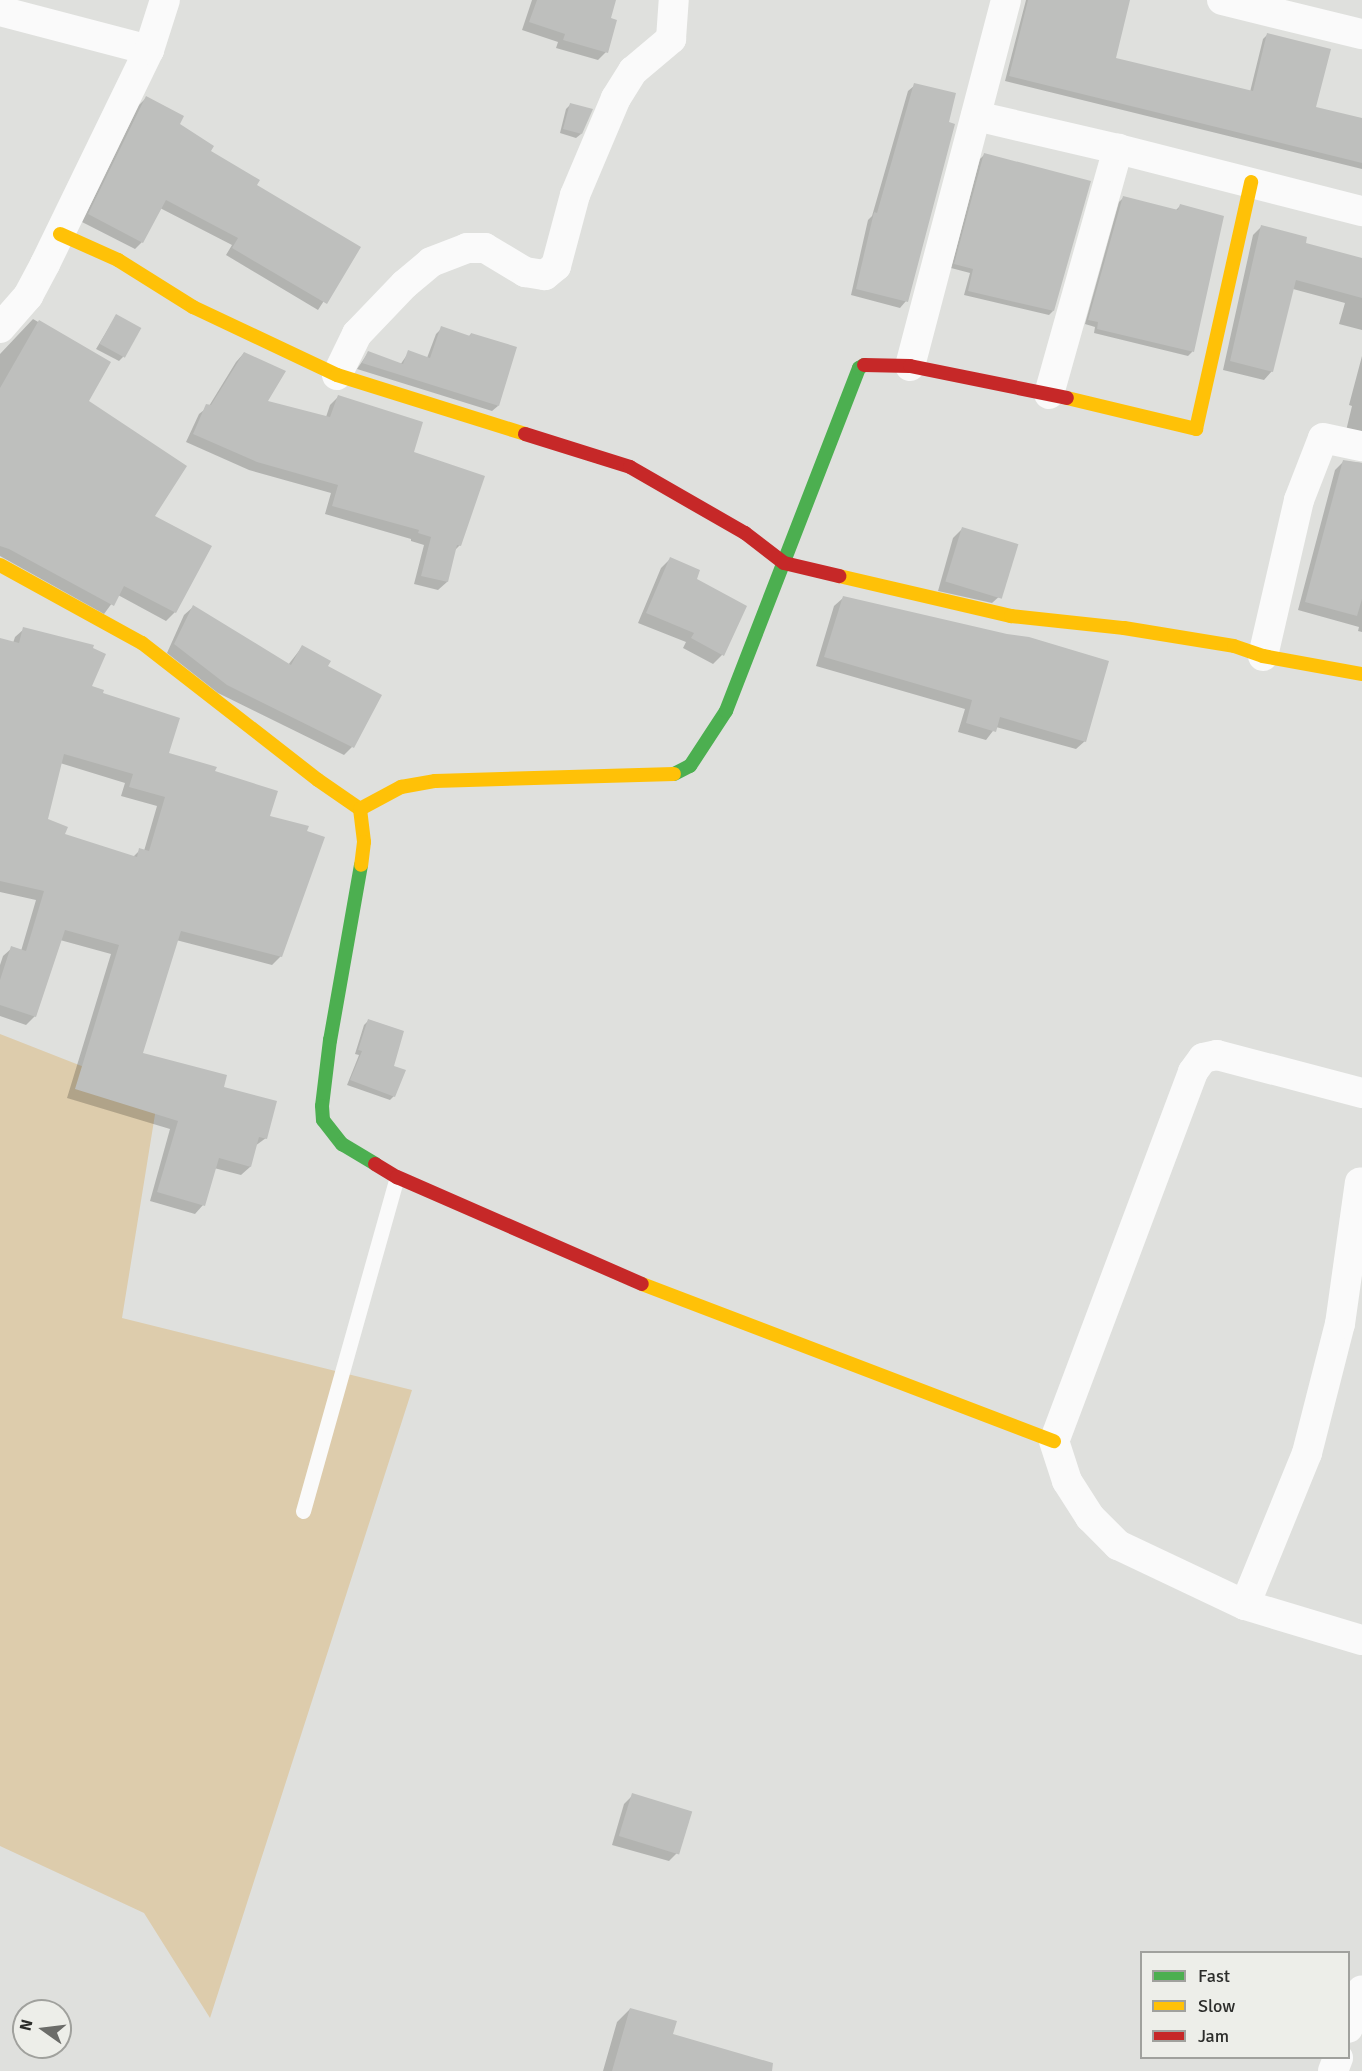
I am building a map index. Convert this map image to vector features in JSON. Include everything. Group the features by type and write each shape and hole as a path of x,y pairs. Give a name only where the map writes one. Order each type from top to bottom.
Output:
{"street":[{"path":"0,328 28,296 60,234 149,50 165,0"},
{"path":"337,375 357,334 417,272 440,258 468,248 485,248 525,272 545,275 551,272 558,258 575,195 616,98 633,71 670,39 674,0"},
{"path":"910,366 1006,0"},
{"path":"1222,0 1362,34"},
{"path":"0,11 149,50"},
{"path":"976,116 1119,149 1362,211"},
{"path":"1049,394 1119,149"},
{"path":"360,809 401,787 435,781 661,776 675,774 690,766 726,711 859,368 866,363 910,366 1049,394 1196,429 1251,182"},
{"path":"60,234 118,260 193,308 337,375 630,467 745,533 784,563 1011,616 1124,628 1234,646 1263,656 1362,674"},
{"path":"1263,656 1299,500 1323,438 1362,446"},
{"path":"0,565 142,642 318,780 360,809 364,842 330,1040 323,1120 342,1144 397,1177 659,1291 1054,1441"},
{"path":"1362,1093 1217,1055 1203,1058 1193,1072 1054,1441 1067,1481 1090,1517 1118,1545 1245,1605 1362,1640"},
{"path":"1245,1605 1307,1453 1341,1324 1360,1182"},
{"path":"1350,2023 1362,1990"}],"lane":[{"path":"303,1511 397,1177"}],"shaded area":[{"path":"0,1034 158,1096 122,1318 412,1390 210,2018 144,1913 0,1846"}],"building":[{"path":"537,0 616,0 611,18 617,20 608,53 563,40 565,34 529,22"},
{"path":"1028,0 1130,0 1116,58 1253,91 1267,33 1331,49 1316,107 1362,118 1362,163 1009,76"},
{"path":"914,83 956,93 949,122 955,124 908,302 856,289 874,212 877,213"},
{"path":"146,96 184,116 180,124 214,146 211,151 260,180 257,185 361,247 327,304 232,248 238,238 166,200 143,243 88,214"},
{"path":"570,103 593,109 582,134 563,129"},
{"path":"984,153 1091,181 1054,311 968,291 973,269 954,264"},
{"path":"1123,196 1178,210 1180,204 1224,216 1194,352 1097,329 1098,322 1088,320"},
{"path":"1261,225 1307,237 1306,243 1362,258 1362,298 1296,280 1273,372 1230,361"},
{"path":"116,314 141,328 125,358 100,344"},
{"path":"39,320 111,362 89,401 187,466 155,516 212,546 176,613 124,586 114,606 0,546 0,388"},
{"path":"441,326 470,336 471,333 517,347 499,406 362,363 368,351 403,364 408,350 430,358"},
{"path":"244,352 286,371 268,401 330,417 338,395 423,422 414,452 485,476 461,546 457,545 448,582 421,576 431,537 418,533 419,530 332,506 338,485 257,462 193,434 206,404 211,405"},
{"path":"1343,460 1362,463 1362,599 1357,616 1305,602"},
{"path":"962,527 1018,544 1002,599 945,582"},
{"path":"670,557 700,570 697,579 747,606 724,656 691,638 694,633 646,613"},
{"path":"843,596 1007,634 1029,637 1109,661 1086,742 1000,717 996,732 966,723 972,700 824,657"},
{"path":"193,605 291,665 302,645 331,661 328,666 382,695 354,748 227,685 174,644"},
{"path":"23,627 94,645 93,648 106,654 92,686 104,690 103,693 180,718 169,753 217,767 215,771 278,791 270,816 309,826 307,831 325,837 282,957 181,931 143,1053 227,1075 224,1087 277,1101 267,1139 259,1137 251,1167 219,1158 205,1206 157,1192 178,1121 75,1089 119,945 65,930 36,1017 0,1005 0,980 11,946 26,951 44,891 0,881 0,638 19,643","holes":["64,754 133,774 129,787 165,797 149,851 139,848 137,857 65,834 68,827 48,819"]},
{"path":"368,1019 404,1031 394,1066 406,1070 395,1097 350,1080 362,1051 358,1050"},
{"path":"632,1793 692,1811 679,1854 619,1836"},
{"path":"630,2008 677,2021 673,2034 773,2063 772,2071 612,2071"}],"traffic: fast":[{"path":"674,774 690,766 726,711 859,368 864,365"},
{"path":"361,865 330,1040 322,1106 323,1120 342,1144 375,1164"}],"traffic: slow":[{"path":"1067,398 1196,429 1251,182"},
{"path":"60,234 118,260 193,307 337,375 525,434"},
{"path":"0,565 142,643 318,780 360,809 364,842 361,865"},
{"path":"839,576 1011,616 1124,628 1234,646 1263,656 1362,674"},
{"path":"360,809 401,787 435,781 674,774"},
{"path":"642,1284 1054,1441"}],"traffic: jam":[{"path":"864,365 910,366 1067,398"},
{"path":"525,434 630,467 745,533 784,563 839,576"},
{"path":"375,1164 397,1177 642,1284"}]}
